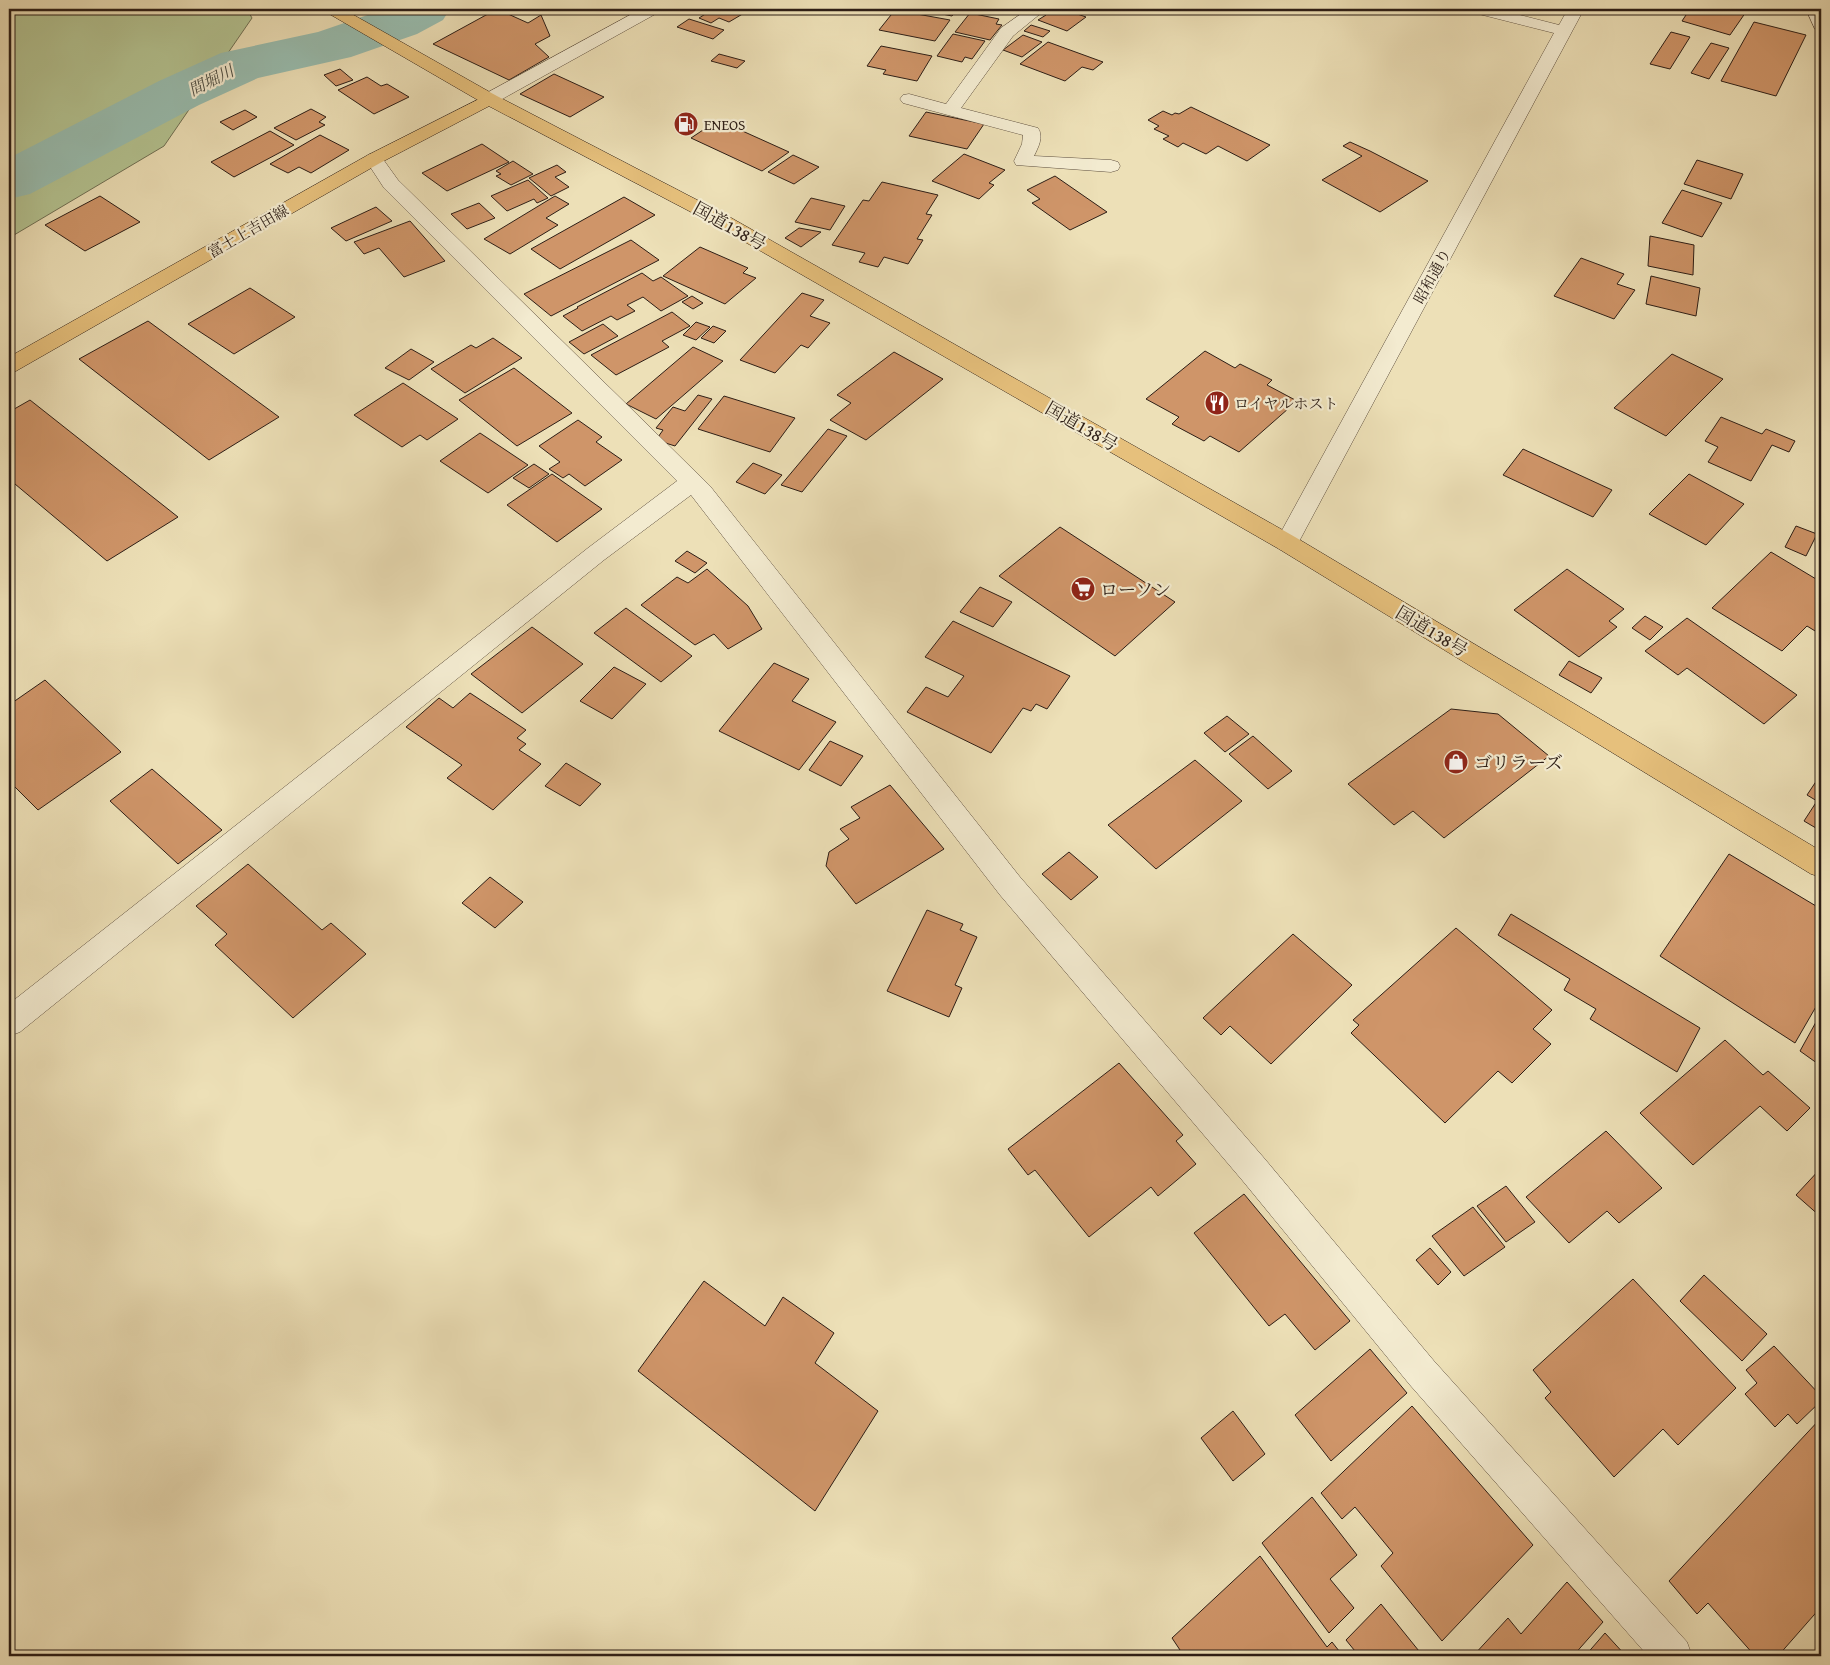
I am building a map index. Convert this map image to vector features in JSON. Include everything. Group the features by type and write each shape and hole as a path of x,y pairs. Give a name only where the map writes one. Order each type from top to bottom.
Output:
{"main road":[{"name":"国道138号","path":"332,9 489,99 719,219 1287,543 1821,865"},
{"name":"富士上吉田線","path":"9,366 374,160 489,99"}],"street":[{"path":"489,99 653,9"},
{"path":"951,109 1007,32 1038,9"},
{"path":"1477,9 1565,31"},
{"name":"昭和通り","path":"1287,543 1576,9"},
{"path":"1814,9 1821,25"},
{"path":"909,99 1032,132 1031,144 1023,162 1111,166"},
{"path":"374,160 391,184 702,492 1010,886 1253,1169 1422,1373 1674,1656"},
{"path":"9,1022 588,560 692,482"}],"green space":[{"path":"9,9 247,9 252,18 164,146 9,238"}],"building":[{"path":"497,9 528,23 541,15 550,36 535,44 549,57 509,80 433,44"},
{"path":"697,9 751,9 729,22 719,18 711,23 699,18 707,13"},
{"path":"917,9 958,9 952,16"},
{"path":"1048,9 1063,9 1086,17 1067,31 1038,20 1046,15 1042,13"},
{"path":"1489,9 1523,9 1516,17"},
{"path":"1690,9 1748,9 1730,35 1682,21"},
{"path":"895,10 950,20 935,41 879,30"},
{"path":"970,13 999,19 996,24 1002,25 990,40 955,32"},
{"path":"689,19 724,30 713,39 677,27"},
{"path":"1754,22 1806,35 1776,96 1721,81"},
{"path":"1031,25 1050,31 1043,37 1024,31"},
{"path":"1671,32 1690,37 1670,69 1650,64"},
{"path":"953,34 985,41 972,59 965,57 962,62 937,56"},
{"path":"1023,35 1042,42 1022,57 1003,50"},
{"path":"1048,42 1103,62 1093,70 1082,67 1065,81 1020,64"},
{"path":"1711,43 1729,48 1709,79 1691,73"},
{"path":"881,46 932,56 917,81 883,74 886,70 867,66"},
{"path":"719,54 745,61 737,68 711,61"},
{"path":"340,69 353,80 336,86 324,75"},
{"path":"554,74 604,97 570,117 520,94"},
{"path":"367,77 381,86 387,84 409,97 374,114 338,90"},
{"path":"1191,107 1270,145 1247,161 1218,146 1206,154 1183,143 1178,147 1163,139 1169,136 1154,129 1159,126 1148,120 1163,111 1172,115 1175,113 1179,114"},
{"path":"311,109 326,117 319,122 325,125 296,140 274,128"},
{"path":"245,110 257,117 233,130 220,122"},
{"path":"926,112 984,124 967,149 909,136"},
{"path":"718,120 789,152 762,171 691,138"},
{"path":"270,131 294,145 234,177 211,162"},
{"path":"320,135 349,150 311,173 299,167 288,173 270,164"},
{"path":"1350,142 1428,181 1380,212 1322,180 1362,156 1343,146"},
{"path":"482,144 509,162 447,191 422,173"},
{"path":"964,154 1005,170 989,183 994,185 979,199 932,181"},
{"path":"793,155 819,167 794,184 768,172"},
{"path":"1697,160 1743,174 1731,199 1684,184"},
{"path":"513,161 533,174 511,185 496,176 501,174 496,171"},
{"path":"557,165 566,172 555,177 569,187 551,196 529,178"},
{"path":"1055,176 1107,212 1070,230 1032,203 1040,199 1027,190"},
{"path":"528,180 548,198 537,203 534,199 507,211 491,196"},
{"path":"882,182 938,195 926,214 932,215 917,239 923,240 908,264 884,257 878,267 859,262 865,253 832,245 863,200 869,201"},
{"path":"1682,190 1722,203 1702,237 1662,223"},
{"path":"100,196 140,222 85,251 45,225"},
{"path":"555,196 569,204 546,218 558,225 510,254 484,239"},
{"path":"624,197 655,215 560,269 531,249"},
{"path":"811,198 845,206 830,230 795,222"},
{"path":"479,203 495,218 467,229 451,214"},
{"path":"376,207 392,221 346,241 331,228"},
{"path":"410,221 445,261 404,277 379,248 364,254 354,242"},
{"path":"799,228 821,232 801,247 785,238"},
{"path":"1650,236 1694,245 1693,275 1648,266"},
{"path":"631,240 659,260 551,316 524,294"},
{"path":"700,247 748,268 743,273 756,278 725,304 663,276"},
{"path":"1581,258 1624,274 1617,284 1635,290 1614,319 1554,296"},
{"path":"642,273 653,281 661,277 688,296 661,311 643,297 627,305 635,311 617,320 611,316 582,331 563,316 577,307"},
{"path":"1651,276 1700,288 1696,316 1646,304"},
{"path":"250,288 295,317 234,354 188,324"},
{"path":"802,293 824,300 810,316 830,323 808,348 801,345 775,373 740,360"},
{"path":"692,296 703,303 693,309 682,302"},
{"path":"672,312 690,326 662,341 669,347 616,375 591,355"},
{"path":"148,321 279,417 209,460 79,359"},
{"path":"696,322 710,327 696,340 683,335"},
{"path":"603,324 618,336 584,354 569,342"},
{"path":"713,326 726,331 714,343 701,338"},
{"path":"493,338 522,358 465,393 431,369 471,345 476,348"},
{"path":"693,347 723,361 656,419 626,404"},
{"path":"411,349 434,362 409,380 385,368"},
{"path":"1205,351 1235,368 1240,364 1272,380 1267,385 1297,401 1239,452 1210,436 1204,441 1172,424 1179,417 1146,399"},
{"path":"894,352 943,379 866,440 830,420 851,403 837,395"},
{"path":"1672,354 1723,379 1666,436 1614,408"},
{"path":"514,368 572,413 517,446 459,400"},
{"path":"403,383 458,419 427,440 420,435 402,447 354,415"},
{"path":"698,395 712,399 675,446 656,440 663,430 656,428 673,407 685,411"},
{"path":"724,396 795,418 770,452 698,429"},
{"path":"30,400 178,517 107,561 9,479 9,412"},
{"path":"1721,417 1762,434 1766,429 1795,441 1789,452 1772,445 1751,481 1708,462 1718,447 1705,441"},
{"path":"578,420 602,437 596,442 622,460 585,486 569,474 563,478 549,469 560,462 539,446"},
{"path":"828,429 847,436 802,492 781,485"},
{"path":"480,433 528,465 488,493 440,461"},
{"path":"1523,449 1612,490 1593,517 1503,475"},
{"path":"753,463 782,475 765,494 736,482"},
{"path":"534,464 549,474 529,488 513,478"},
{"path":"552,474 602,509 557,542 507,505"},
{"path":"1689,474 1744,504 1706,545 1649,514"},
{"path":"1796,526 1817,534 1806,556 1785,547"},
{"path":"1060,527 1175,602 1115,656 999,576"},
{"path":"687,551 707,563 695,573 675,561"},
{"path":"1771,552 1821,582 1821,633 1807,626 1782,651 1712,608"},
{"path":"707,569 748,606 762,629 728,649 714,634 695,645 641,605 677,577 688,583"},
{"path":"1567,569 1624,609 1609,621 1617,627 1579,657 1514,610"},
{"path":"980,587 1012,602 993,627 960,612"},
{"path":"626,608 692,656 661,682 594,633"},
{"path":"1645,616 1663,627 1650,640 1632,628"},
{"path":"1687,618 1797,695 1764,724 1687,668 1678,675 1645,651"},
{"path":"953,621 1070,676 1047,709 1036,704 1031,711 1023,708 991,753 907,712 926,687 948,697 964,676 925,657"},
{"path":"532,627 583,664 522,713 471,674"},
{"path":"1569,661 1602,678 1591,693 1559,675"},
{"path":"774,663 809,679 792,701 836,722 799,770 719,731"},
{"path":"614,667 646,684 612,719 580,701"},
{"path":"45,680 121,752 38,810 9,781 9,705"},
{"path":"470,693 526,730 517,738 526,744 519,750 541,764 493,810 447,778 462,765 406,727 439,698 453,708"},
{"path":"1451,709 1498,714 1549,756 1444,838 1413,811 1394,825 1348,784"},
{"path":"1227,716 1249,734 1225,752 1204,733"},
{"path":"1253,736 1292,771 1268,789 1229,754"},
{"path":"830,741 863,756 841,786 809,770"},
{"path":"1195,760 1242,801 1156,869 1108,825"},
{"path":"566,763 601,784 580,806 545,786"},
{"path":"152,769 222,830 178,864 110,801"},
{"path":"1821,774 1821,831 1804,821 1817,801 1807,795"},
{"path":"890,785 944,849 856,904 826,866 829,852 849,839 840,829 860,818 851,807"},
{"path":"1069,852 1098,877 1071,900 1042,874"},
{"path":"1729,854 1821,909 1821,998 1795,1043 1660,956"},
{"path":"248,864 322,930 331,923 366,954 293,1018 215,945 227,934 196,906"},
{"path":"490,877 523,902 495,928 462,903"},
{"path":"927,910 963,924 960,930 977,937 955,985 962,988 949,1017 887,991"},
{"path":"1511,914 1700,1028 1677,1072 1590,1019 1596,1009 1564,990 1570,979 1498,935"},
{"path":"1456,928 1552,1010 1533,1029 1551,1044 1512,1083 1498,1071 1445,1123 1351,1033 1359,1025 1353,1020"},
{"path":"1293,934 1352,985 1271,1064 1230,1026 1221,1035 1203,1018"},
{"path":"1821,1013 1821,1066 1800,1051"},
{"path":"1725,1040 1763,1075 1768,1071 1810,1108 1787,1131 1760,1106 1693,1165 1640,1113"},
{"path":"1119,1063 1183,1135 1176,1141 1196,1164 1158,1196 1151,1187 1089,1237 1035,1170 1028,1175 1008,1149"},
{"path":"1606,1131 1662,1188 1619,1223 1607,1211 1569,1243 1526,1197"},
{"path":"1821,1168 1821,1217 1796,1195"},
{"path":"1506,1186 1535,1222 1506,1242 1477,1206"},
{"path":"1244,1194 1350,1321 1315,1350 1285,1314 1269,1326 1194,1233"},
{"path":"1473,1207 1505,1247 1464,1276 1432,1236"},
{"path":"1430,1248 1451,1272 1438,1285 1416,1260"},
{"path":"1704,1275 1767,1334 1742,1361 1680,1301"},
{"path":"1633,1279 1736,1388 1678,1445 1663,1429 1614,1477 1545,1398 1551,1392 1533,1370"},
{"path":"704,1281 765,1326 783,1297 834,1333 815,1363 878,1411 815,1511 638,1371"},
{"path":"1774,1346 1821,1396 1821,1401 1797,1424 1788,1414 1775,1427 1745,1394 1757,1383 1746,1370"},
{"path":"1370,1349 1407,1393 1331,1461 1295,1415"},
{"path":"1412,1406 1533,1545 1442,1641 1381,1566 1393,1553 1355,1507 1342,1519 1321,1493"},
{"path":"1233,1411 1265,1454 1233,1481 1201,1438"},
{"path":"1821,1418 1821,1607 1778,1656 1755,1656 1708,1603 1697,1614 1669,1581"},
{"path":"1312,1497 1357,1555 1330,1579 1354,1608 1329,1633 1262,1543"},
{"path":"1260,1556 1327,1647 1332,1642 1343,1656 1184,1656 1172,1638"},
{"path":"1567,1582 1603,1622 1573,1656 1473,1656 1508,1618 1521,1634"},
{"path":"1381,1604 1423,1656 1359,1656 1346,1640"},
{"path":"1605,1633 1626,1656 1585,1656"}],"waterway":[{"name":"間堀川","path":"9,181 179,93 241,65 332,45 398,23 424,9"}],"place":[{"name":"ENEOS","path":"686,124"},
{"name":"ロイヤルホスト","path":"1217,403"},
{"name":"ローソン","path":"1083,589"},
{"name":"ゴリラーズ","path":"1456,762"}]}
